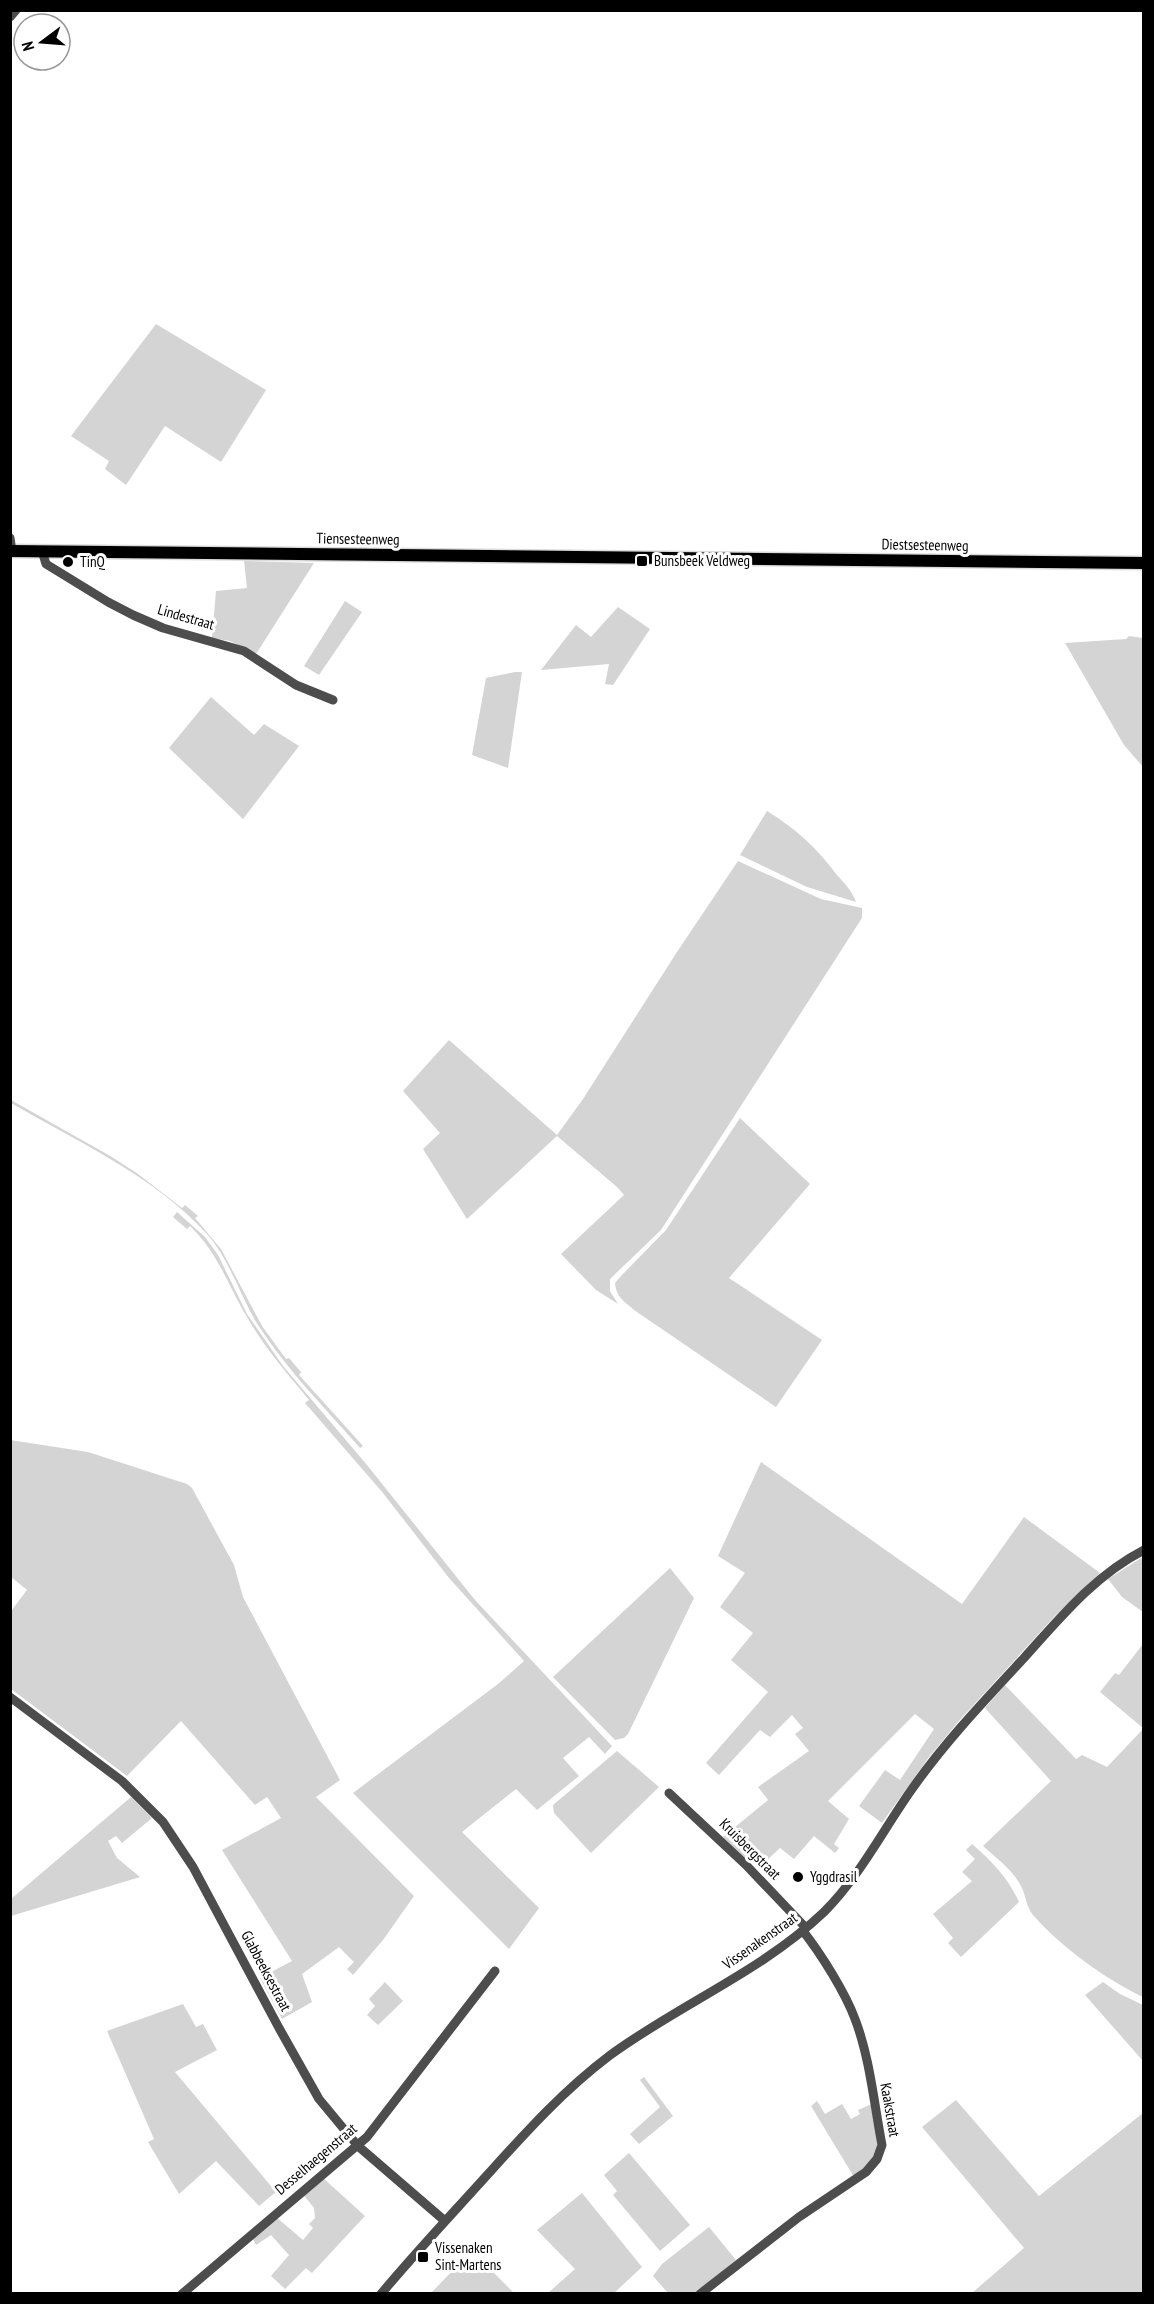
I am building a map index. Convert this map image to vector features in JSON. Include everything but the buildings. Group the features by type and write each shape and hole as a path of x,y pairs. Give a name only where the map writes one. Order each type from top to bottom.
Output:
{"main road":[{"name":"Tiensesteenweg","path":"11,546 42,550 706,558"},
{"name":"Diestsesteenweg","path":"706,558 1143,563"}],"street":[{"path":"10,17 16,10"},
{"name":"Lindestraat","path":"42,550 46,564 98,597 163,628 244,651 296,685 333,700"},
{"name":"Vissenakenstraat","path":"381,2294 535,2121 582,2078 631,2040 767,1958 804,1930 849,1883 927,1768 974,1713 1078,1599 1118,1565 1143,1550"},
{"name":"Glabbeeksestraat","path":"10,1697 127,1785 163,1822 193,1867 308,2080 333,2116 358,2145 445,2221"},
{"name":"Kruisbergstraat","path":"669,1793 746,1865 804,1930"},
{"name":"Kaakstraat","path":"700,2294 799,2217 866,2172 881,2153 882,2145 856,2020 844,1995 804,1930"},
{"name":"Desselhaegenstraat","path":"182,2294 265,2221 358,2145 495,1971"}],"shaded area":[{"path":"156,324 266,390 221,462 165,426 126,485 105,469 109,461 71,436"},
{"path":"244,561 314,563 256,654 230,641 212,638 216,591 247,588"},
{"path":"345,601 362,612 319,675 304,666"},
{"path":"618,607 650,629 613,685 605,684 609,664 541,670 576,625 591,637"},
{"path":"1129,636 1143,638 1143,767 1124,745 1065,643 1126,639"},
{"path":"522,672 508,768 472,755 486,678"},
{"path":"211,697 254,735 264,724 299,746 243,819 169,748"},
{"path":"767,811 787,824 822,856 848,888 856,902 807,887 740,855"},
{"path":"738,861 821,899 862,908 862,918 661,1230 610,1279 610,1291 618,1304 596,1290 561,1254 624,1195 617,1187 557,1136 467,1219 423,1149 440,1133 403,1091 449,1040 557,1135 583,1099"},
{"path":"11,1100 112,1157 182,1208 185,1205 198,1216 195,1218 221,1249 262,1326 286,1359 289,1358 301,1372 299,1375 363,1446 360,1448 281,1358 258,1325 215,1244 186,1213 139,1177 11,1103"},
{"path":"740,1118 810,1184 729,1278 822,1340 776,1407 634,1310 619,1295 615,1283 666,1230"},
{"path":"177,1212 205,1237 218,1255 247,1314 283,1366 367,1465 475,1600 612,1746 605,1754 589,1737 563,1758 579,1776 537,1810 516,1789 462,1832 539,1908 509,1949 353,1793 498,1684 524,1661 449,1578 383,1493 305,1403 309,1400 276,1360 254,1328 208,1247 190,1226 187,1229 173,1217"},
{"path":"10,1440 88,1452 187,1484 192,1488 234,1565 243,1597 340,1780 316,1797 414,1896 383,1940 353,1975 347,1969 354,1962 339,1947 302,1974 312,2002 282,2019 260,1978 292,1961 222,1850 281,1818 267,1797 255,1805 181,1721 127,1776 11,1689 11,1611 27,1590 11,1577"},
{"path":"761,1462 962,1604 1024,1517 1100,1573 1054,1617 958,1722 929,1757 882,1823 859,1806 885,1770 900,1780 934,1729 915,1714 828,1801 849,1819 834,1844 839,1848 835,1853 814,1836 794,1859 780,1848 761,1866 751,1857 745,1861 723,1837 768,1800 758,1787 809,1751 795,1734 803,1728 792,1715 770,1737 760,1730 719,1775 706,1763 768,1692 731,1660 753,1633 720,1607 745,1573 718,1556"},
{"path":"1143,1557 1143,1612 1122,1597 1108,1579"},
{"path":"670,1568 694,1598 628,1734 624,1738 615,1740 553,1677"},
{"path":"1143,1644 1143,1728 1100,1692 1115,1673 1119,1675"},
{"path":"1005,1685 1076,1759 1082,1755 1107,1767 1143,1729 1143,1997 1099,1972 1044,1927 1027,1905 1018,1880 983,1846 1051,1781 985,1708"},
{"path":"617,1751 659,1787 591,1853 554,1813 553,1805"},
{"path":"131,1797 152,1818 122,1843 116,1836 108,1841 117,1858 140,1877 11,1916 11,1899"},
{"path":"972,1844 999,1870 1019,1902 961,1957 948,1943 953,1938 933,1914 972,1881 962,1872 975,1859 966,1850"},
{"path":"385,1982 403,2001 378,2025 367,2015 375,2006 369,1999"},
{"path":"1103,1982 1120,1994 1143,2005 1143,2061 1085,1995"},
{"path":"183,2004 196,2027 203,2024 217,2050 175,2072 276,2192 259,2206 216,2161 179,2194 148,2142 154,2139 107,2031"},
{"path":"644,2077 673,2116 639,2144 630,2134 660,2107 640,2080"},
{"path":"956,2100 1039,2196 1143,2113 1143,2293 972,2293 1024,2248 922,2127"},
{"path":"817,2101 825,2114 842,2104 851,2119 860,2114 858,2110 872,2104 879,2144 876,2157 854,2177 811,2106"},
{"path":"629,2153 690,2225 660,2251 613,2195 617,2191 604,2175"},
{"path":"322,2177 365,2216 312,2273 306,2268 285,2289 271,2276 289,2255 271,2235 256,2245 252,2237 275,2216 303,2240 313,2228 309,2224 315,2218 314,2208 302,2193"},
{"path":"582,2193 642,2267 614,2293 548,2293 575,2269 537,2230"},
{"path":"709,2227 736,2260 696,2293 668,2293 653,2276 662,2264"},
{"path":"477,2262 487,2266 514,2293 431,2293 458,2265"}],"place":[{"name":"Bunsbeek Veldweg","path":"642,561"},
{"name":"TinQ","path":"68,562"},
{"name":"Yggdrasil","path":"798,1877"},
{"name":"Vissenaken Sint-Martens","path":"423,2257"}]}
